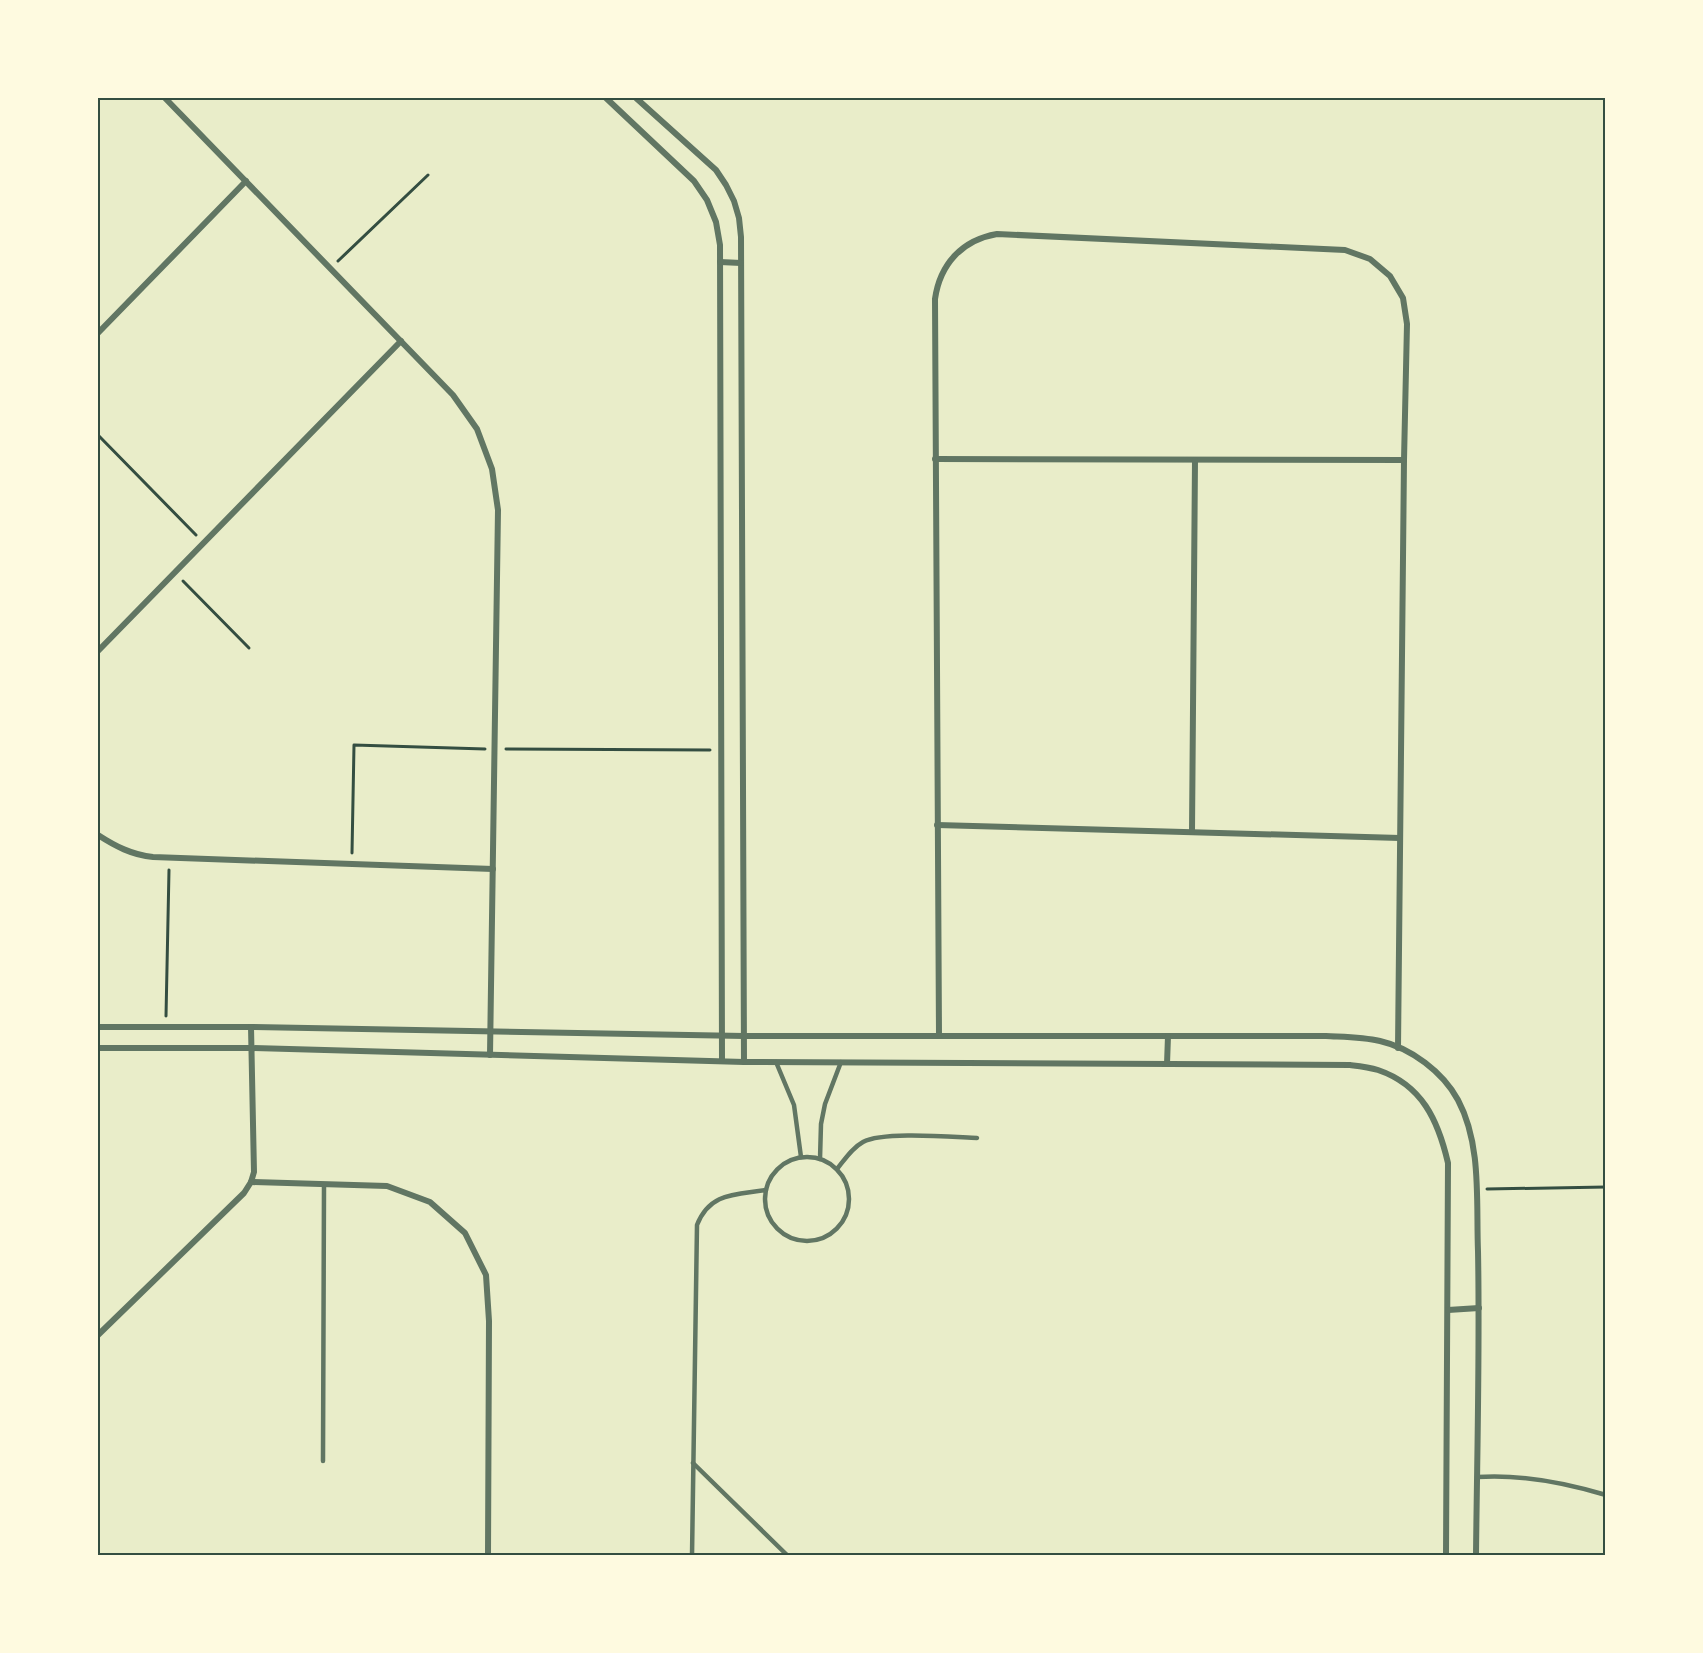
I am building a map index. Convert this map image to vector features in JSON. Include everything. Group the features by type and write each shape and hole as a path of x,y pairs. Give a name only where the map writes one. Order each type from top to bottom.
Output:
{"street":[{"path":"165,98 453,395 477,429 492,468 498,510 490,1055"},
{"path":"606,98 694,181 707,200 716,222 720,245 722,1061"},
{"path":"636,98 716,170 726,184 740,219 744,1062"},
{"path":"98,333 246,181"},
{"path":"939,1036 934,299 940,275 954,255 974,240 997,234 1345,250 1370,259 1385,271 1397,286 1406,311 1398,1048"},
{"path":"720,261 741,262"},
{"path":"98,651 401,341"},
{"path":"935,459 1404,460"},
{"path":"1192,832 1195,460"},
{"path":"937,825 1400,838"},
{"path":"98,835 117,848 142,856 493,869"},
{"path":"98,1027 252,1027 723,1036 1357,1038 1381,1041 1414,1055 1438,1075 1458,1099 1469,1128 1475,1158 1479,1308 1476,1556"},
{"path":"98,1335 244,1193 251,1182 254,1172 252,1027"},
{"path":"1167,1064 1168,1036"},
{"path":"98,1048 251,1048 744,1062 1350,1065 1377,1069 1401,1081 1413,1091 1434,1117 1443,1140 1448,1163 1446,1556"},
{"path":"251,1182 387,1186 430,1202 465,1233 486,1275 489,1321 488,1556"},
{"path":"1448,1310 1479,1308"}],"lane":[{"path":"776,1062 794,1105 801,1157"},
{"path":"820,1159 821,1124 825,1104 842,1062"},
{"path":"837,1169 854,1149 870,1138 880,1136 977,1138"},
{"path":"801,1157 820,1159 837,1169 847,1187 848,1207 840,1225 824,1237 814,1240 794,1238 777,1228 767,1210 766,1190 775,1172 782,1165 801,1157"},
{"path":"323,1461 324,1185"},
{"path":"692,1556 697,1225 705,1209 722,1197 766,1190"},
{"path":"693,1463 788,1556"},
{"path":"1477,1477 1504,1475 1532,1478 1558,1482 1605,1495"}],"path":[{"path":"330,268 428,175"},
{"path":"98,435 204,543"},
{"path":"174,573 249,648"},
{"path":"352,864 354,745 494,749 722,750"},
{"path":"165,1027 170,858"},
{"path":"1476,1189 1605,1187"}]}
